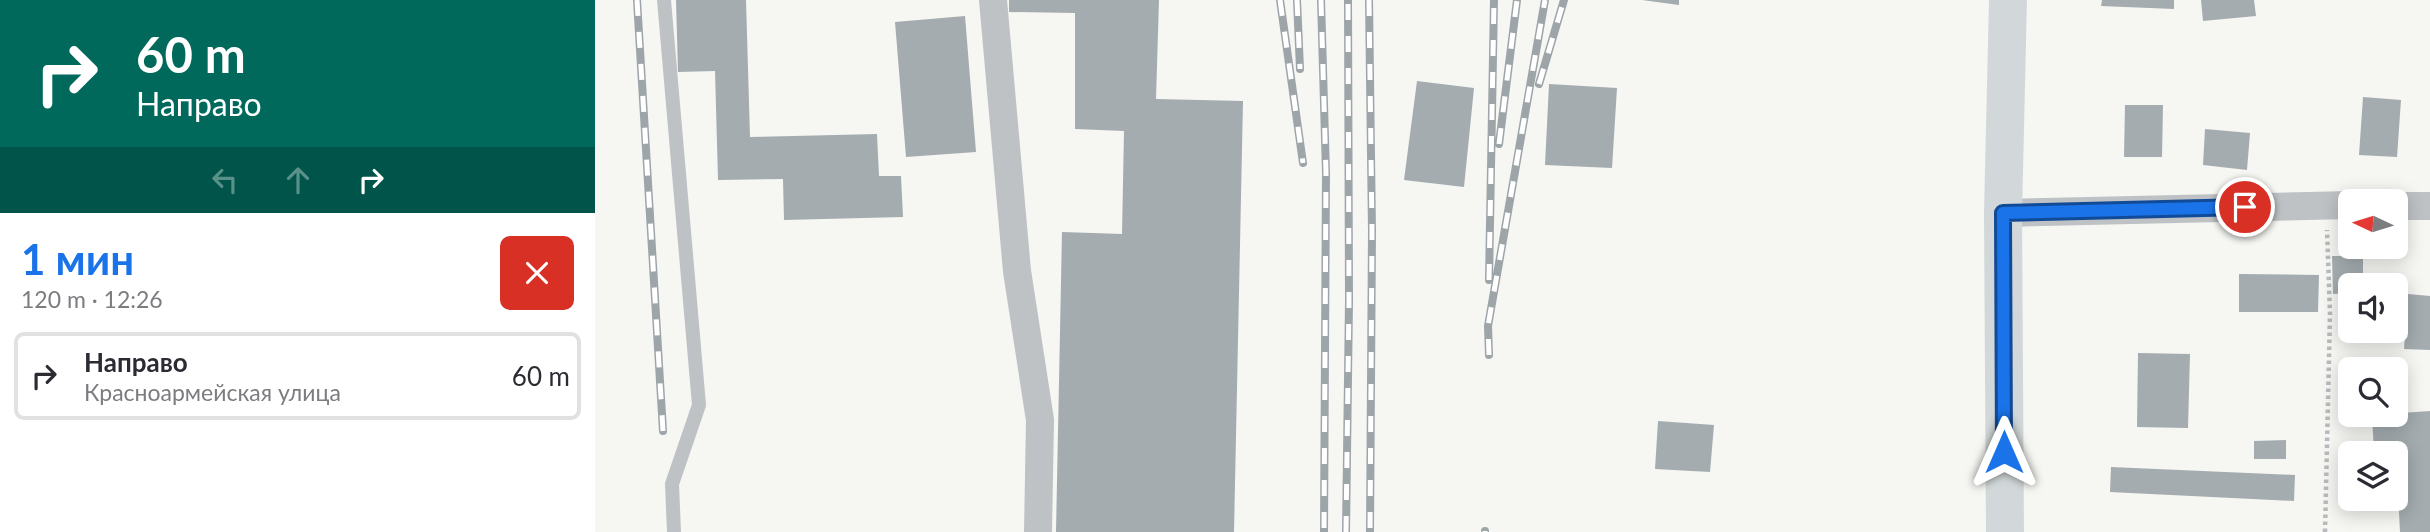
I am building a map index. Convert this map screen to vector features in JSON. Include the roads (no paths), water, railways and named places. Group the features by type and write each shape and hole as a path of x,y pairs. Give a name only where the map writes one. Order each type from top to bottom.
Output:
{"street":[{"path":"993,0 1017,271 1040,420 1038,532"},
{"path":"2005,532 2003,213 2008,0"},
{"path":"2003,213 2338,205"},
{"path":"2408,205 2430,206"}],"lane":[{"path":"664,0 699,405 672,484 674,532"}],"railway":[{"path":"637,0 663,431"},
{"path":"1280,0 1303,163"},
{"path":"1297,0 1300,69"},
{"path":"1321,0 1326,173 1324,532"},
{"path":"1346,532 1349,301 1348,0"},
{"path":"1369,0 1372,231 1370,532"},
{"path":"1489,280 1494,0"},
{"path":"1499,144 1517,0"},
{"path":"1489,355 1488,326 1545,0"},
{"path":"1539,84 1564,0"}]}
